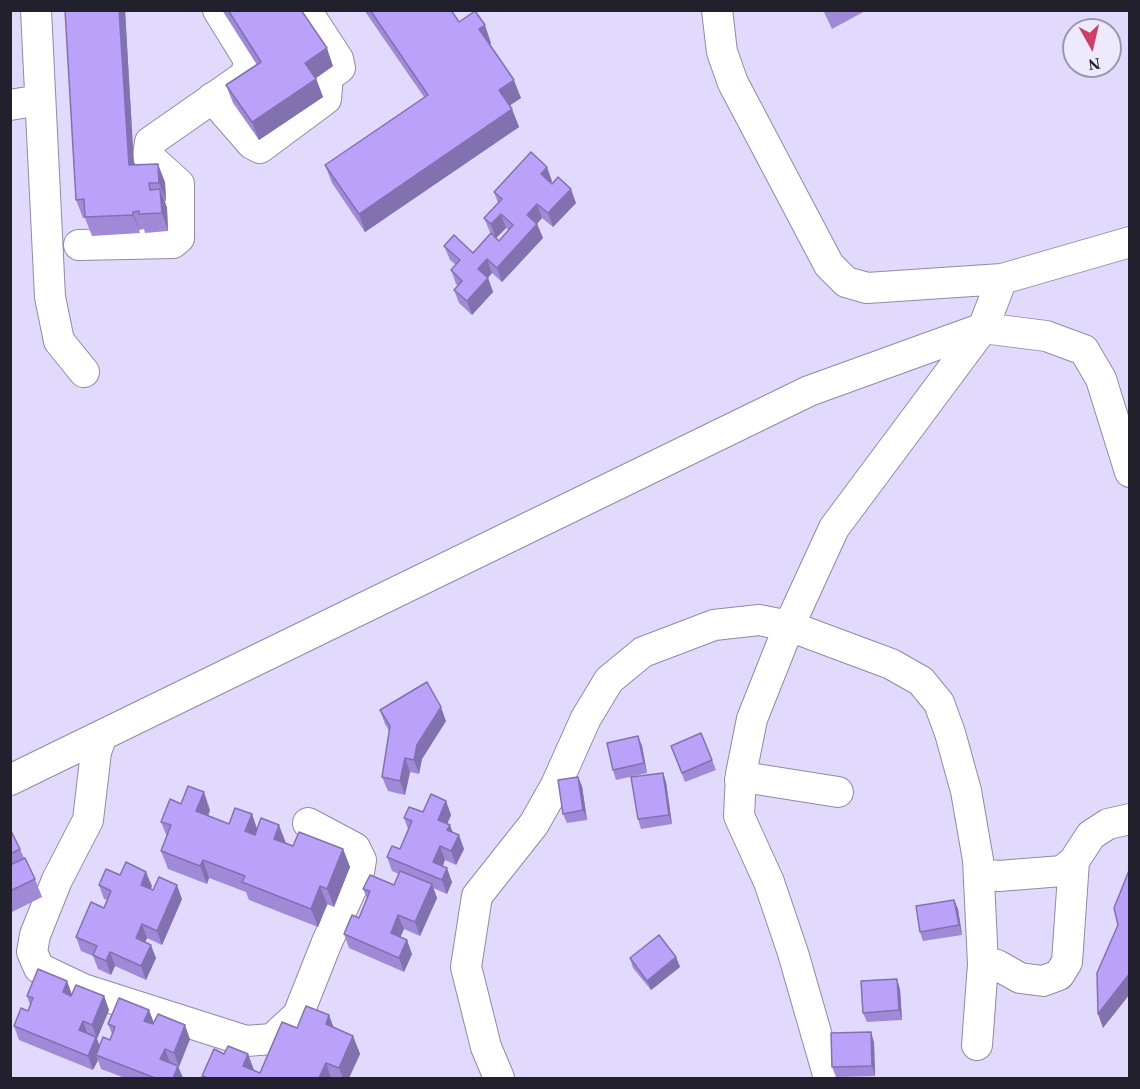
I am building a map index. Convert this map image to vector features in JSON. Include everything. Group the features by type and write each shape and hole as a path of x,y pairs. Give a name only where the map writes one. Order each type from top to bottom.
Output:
{"street":[{"path":"36,10 50,297 59,341 84,372"},
{"path":"79,245 173,243 179,238 179,184 148,156 150,142 246,75 249,60 218,10"},
{"path":"212,98 252,144 260,148 326,99 328,76 340,68 338,59 306,10"},
{"path":"717,10 722,52 733,83 829,265 846,282 867,288 1002,279 1130,242"},
{"path":"10,87 40,93"},
{"path":"10,105 40,93"},
{"path":"829,1078 793,953 769,882 739,816 740,780 752,719 789,626 834,528 983,328 1002,279"},
{"path":"10,780 809,391 983,328 1046,336 1084,350 1101,379 1130,472"},
{"path":"499,1078 486,1047 466,967 477,896 534,824 556,785 586,718 609,680 643,652 714,625 759,620 789,626 891,664 921,681 939,703 966,791 979,874 983,964 977,1045"},
{"path":"102,735 96,752 87,820 57,880 35,935 32,952 39,968 83,989 246,1041 272,1039 298,1015 327,942 359,872 361,860 355,848 308,823"},
{"path":"740,780 756,779 838,792"},
{"path":"979,874 999,876 1062,871 1074,861 1092,835 1108,824 1130,819"},
{"path":"983,964 997,965 1020,978 1042,981 1059,975 1067,962 1074,861"}],"building":[{"path":"65,10 119,10 129,165 158,164 159,183 149,183 150,190 160,189 162,213 139,214 139,211 133,212 133,215 85,217 84,199 76,200"},
{"path":"228,10 301,10 327,48 305,63 316,79 252,122 226,85 261,62"},
{"path":"370,10 451,10 459,22 475,11 485,25 479,29 514,80 499,90 512,109 359,214 325,165 428,95"},
{"path":"531,152 547,167 541,174 552,184 558,177 571,189 548,213 537,204 527,215 537,224 497,268 487,259 478,269 488,278 467,301 454,290 462,281 451,270 460,260 444,246 454,235 473,253 491,233 499,241 513,225 501,214 491,224 484,218 502,199 494,192"},
{"path":"427,682 441,707 417,745 414,760 405,758 400,781 382,777 390,726 380,710"},
{"path":"701,733 712,760 682,773 671,746"},
{"path":"638,736 644,763 613,770 607,743"},
{"path":"663,773 669,815 638,819 631,777"},
{"path":"578,777 583,810 563,814 558,780"},
{"path":"188,786 204,792 196,811 229,824 235,808 252,814 245,831 255,835 261,818 279,825 274,839 293,846 299,832 343,849 327,889 320,886 311,909 242,882 245,876 203,860 200,866 161,851 171,825 161,822 170,799 181,804"},
{"path":"431,794 446,801 438,820 450,825 447,830 459,835 451,851 440,846 433,862 447,868 442,880 387,857 392,846 400,849 412,821 404,818 409,807 423,812"},
{"path":"10,829 20,849 10,854"},
{"path":"25,858 35,879 10,891 10,865"},
{"path":"126,862 146,872 141,885 153,890 159,877 177,885 157,931 142,924 136,938 151,945 141,966 110,952 106,961 93,955 97,946 76,937 91,902 104,908 111,891 99,885 106,869 120,875"},
{"path":"1130,868 1130,973 1098,1014 1097,973 1118,925 1114,908"},
{"path":"400,871 432,884 415,922 398,915 391,933 407,940 399,958 344,934 352,915 359,918 370,891 363,889 370,875 394,885"},
{"path":"954,900 959,925 920,932 916,906"},
{"path":"659,935 676,957 647,981 630,958"},
{"path":"38,969 67,981 63,992 71,996 76,985 104,996 92,1025 83,1021 79,1030 96,1037 88,1056 14,1026 21,1008 28,1011 33,998 27,996"},
{"path":"897,979 899,1010 863,1013 861,981"},
{"path":"119,998 149,1010 144,1021 153,1024 158,1014 185,1025 174,1053 165,1049 160,1059 178,1066 173,1078 155,1078 96,1055 103,1037 110,1040 115,1027 108,1024"},
{"path":"306,1006 329,1015 326,1024 353,1036 339,1068 326,1063 319,1078 208,1078 202,1076 214,1049 224,1054 228,1046 248,1054 243,1066 260,1073 282,1022 297,1028"},
{"path":"871,1032 872,1066 832,1067 831,1033"}]}
